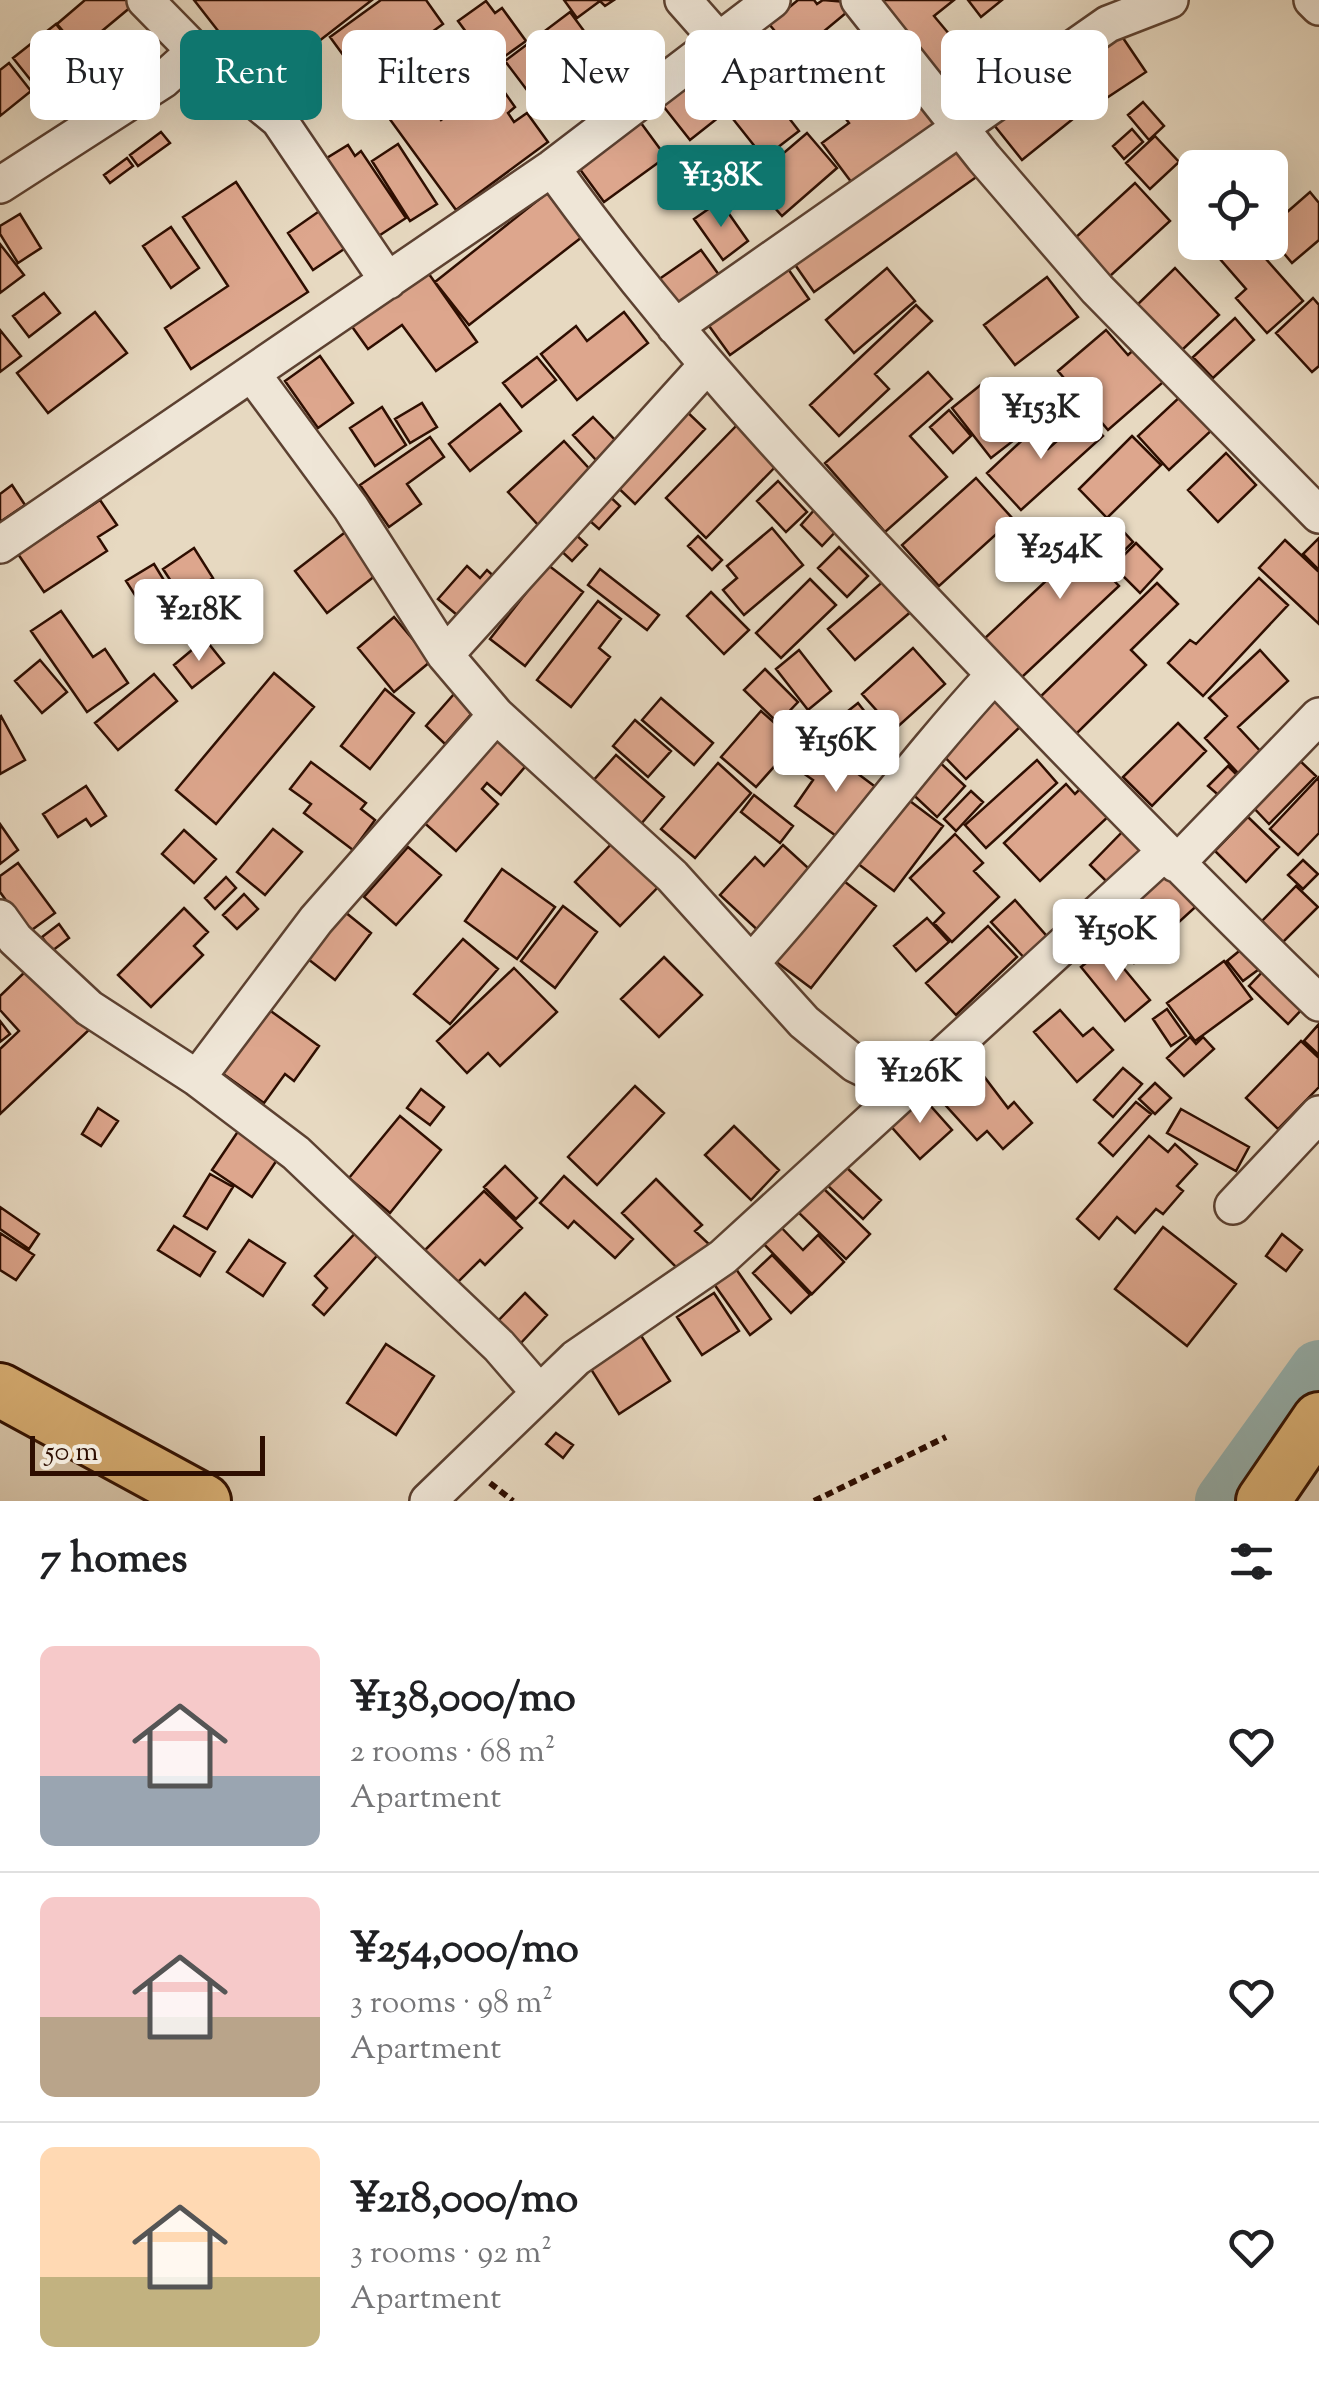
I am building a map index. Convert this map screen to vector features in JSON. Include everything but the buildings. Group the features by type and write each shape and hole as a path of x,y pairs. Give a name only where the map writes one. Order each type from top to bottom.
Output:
{"main road":[{"path":"0,1390 204,1501"},
{"path":"1263,1501 1319,1419"}],"street":[{"path":"146,0 180,35"},
{"path":"683,0 710,30"},
{"path":"736,30 772,0"},
{"path":"859,0 960,128 1098,289 1319,515"},
{"path":"675,327 1108,24 1170,0"},
{"path":"1312,0 1319,6"},
{"path":"0,185 163,80 180,65"},
{"path":"0,545 552,168 685,70"},
{"path":"279,120 388,281"},
{"path":"552,168 675,327 775,445 1170,859 1319,1003"},
{"path":"444,656 706,365"},
{"path":"253,375 351,508 444,656 496,715 672,876 804,1022 855,1064 906,1090"},
{"path":"751,964 826,881 915,762 994,675"},
{"path":"196,1078 316,920 496,715"},
{"path":"428,1501 576,1358 723,1257 906,1090 1170,859 1319,716"},
{"path":"0,918 15,938 89,1008 196,1078 296,1153 499,1346 538,1391"},
{"path":"1233,1206 1319,1114"}],"path":[{"path":"814,1501 946,1437"}],"waterway":[{"path":"1224,1501 1319,1369"}]}
